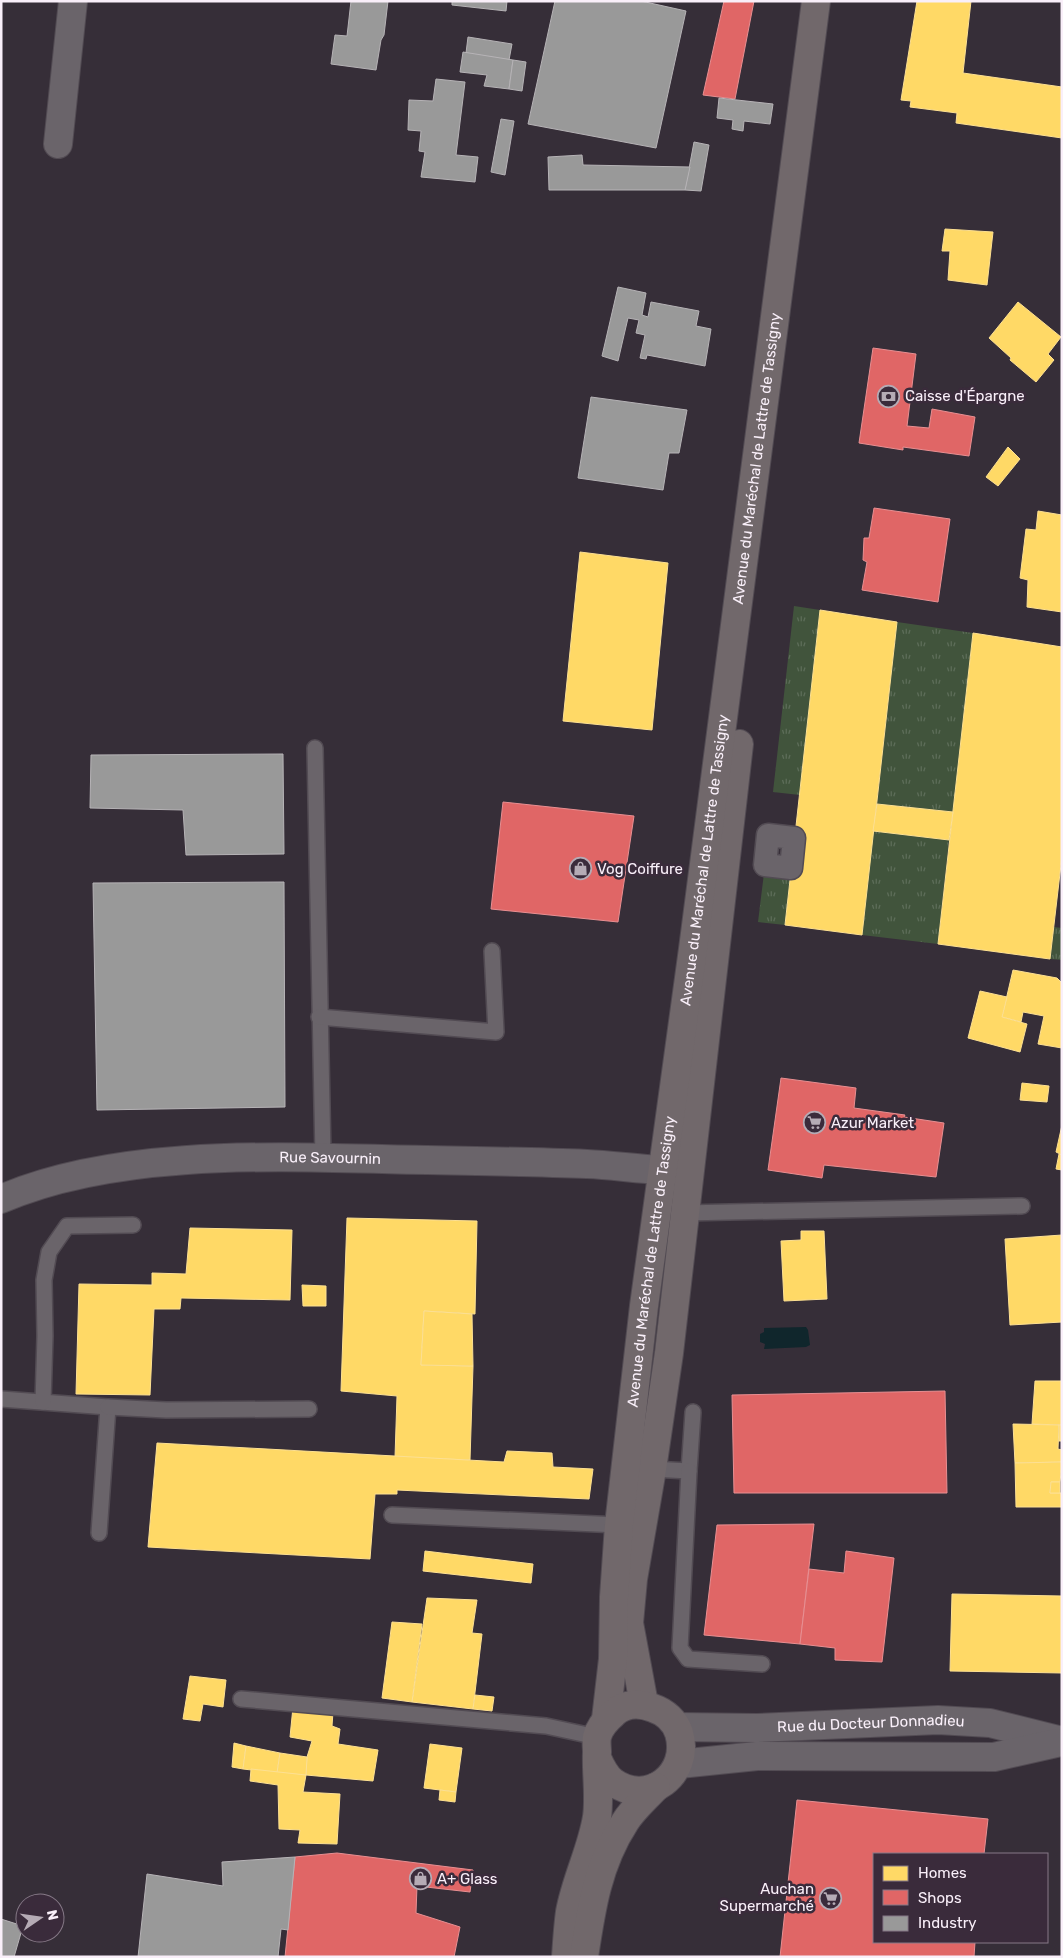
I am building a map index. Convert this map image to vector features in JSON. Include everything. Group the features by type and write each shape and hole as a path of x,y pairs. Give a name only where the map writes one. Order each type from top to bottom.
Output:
{"main road":[{"name":"Avenue du Maréchal de Lattre de Tassigny","path":"566,1957 570,1911 597,1816 600,1738 613,1659 614,1598 619,1525 644,1306 693,949 816,1"},
{"name":"Avenue du Maréchal de Lattre de Tassigny","path":"644,1704 629,1623 633,1579 669,1353 780,393 811,186 835,1"},
{"path":"584,1957 594,1894 604,1860 626,1820 656,1787 670,1778 679,1764 682,1745 677,1727 663,1712 644,1704 630,1705 617,1710 600,1738 603,1771 613,1782 626,1789 642,1791 656,1787"}],"street":[{"path":"58,144 73,1"},
{"name":"Rue Savournin","path":"1,1199 30,1187 86,1174 149,1164 201,1160 323,1157 588,1164 662,1170"},
{"name":"Rue du Docteur Donnadieu","path":"677,1727 758,1728 938,1720 990,1723 1062,1742"},
{"name":"Rue du Docteur Donnadieu","path":"679,1764 757,1756 801,1755 994,1757 1062,1742"}],"lane":[{"path":"314,748 323,1157"},
{"path":"320,1017 496,1032 492,951"},
{"path":"662,1170 684,1213 1022,1206"},
{"path":"43,1402 44,1280 49,1252 67,1226 133,1225"},
{"path":"1,1399 166,1410 309,1409"},
{"path":"99,1533 108,1407"},
{"path":"694,1412 680,1648 688,1659 762,1664"},
{"path":"652,1469 689,1471"},
{"path":"392,1516 619,1525"},
{"path":"241,1699 546,1726 600,1738"}],"green space":[{"path":"794,606 820,610 800,795 773,792"},
{"path":"897,622 973,633 953,812 877,804"},
{"path":"873,831 949,840 938,944 862,935"},
{"path":"765,865 791,868 785,925 758,922"},
{"path":"1054,927 1062,928 1062,960 1050,959"}],"water":[{"path":"806,1327 810,1345 806,1347 764,1349 765,1344 760,1342 760,1334 764,1332 764,1328"}],"building: Homes":[{"path":"917,1 971,1 963,73 1062,87 1062,138 956,123 957,113 910,107 911,101 901,100"},
{"path":"945,229 993,232 987,285 948,280 950,251 942,251"},
{"path":"1018,302 1061,337 1048,354 1054,360 1036,382 1010,360 1011,358 989,338"},
{"path":"1008,447 1020,459 998,486 986,477"},
{"path":"1038,511 1062,515 1062,612 1027,607 1028,580 1020,578 1026,529 1036,530"},
{"path":"580,552 668,563 652,730 563,721"},
{"path":"820,610 897,622 862,935 785,925"},
{"path":"973,633 1062,647 1062,856 1050,959 938,944"},
{"path":"877,804 953,812 949,840 873,831"},
{"path":"1013,970 1057,978 1062,983 1062,1048 1038,1044 1044,1016 1023,1012 1021,1022 1002,1017"},
{"path":"980,991 1007,997 1002,1017 1027,1024 1020,1052 968,1038"},
{"path":"1022,1083 1049,1086 1047,1102 1020,1100"},
{"path":"1062,1125 1062,1155 1056,1152"},
{"path":"1059,1154 1062,1155 1062,1170 1056,1169"},
{"path":"347,1218 477,1221 475,1314 424,1311 421,1365 473,1366 470,1460 395,1457 397,1396 341,1391"},
{"path":"190,1228 292,1230 290,1300 181,1298 180,1309 154,1309 150,1395 76,1394 79,1284 152,1285 152,1273 186,1274"},
{"path":"801,1231 824,1231 827,1299 784,1301 781,1241 801,1240"},
{"path":"1062,1235 1062,1322 1010,1325 1005,1239"},
{"path":"302,1285 326,1286 326,1306 303,1306"},
{"path":"424,1311 472,1314 473,1366 421,1365"},
{"path":"1035,1381 1062,1381 1062,1425 1032,1424"},
{"path":"1013,1424 1059,1425 1058,1449 1062,1450 1062,1462 1015,1463"},
{"path":"1059,1425 1062,1425 1062,1441 1059,1441"},
{"path":"157,1443 504,1462 507,1451 552,1453 553,1467 593,1469 589,1499 397,1490 397,1494 375,1494 370,1559 148,1547"},
{"path":"1062,1462 1060,1482 1051,1482 1050,1493 1062,1493 1062,1507 1016,1507 1015,1463"},
{"path":"1051,1482 1060,1482 1060,1493 1050,1493"},
{"path":"425,1551 533,1564 531,1583 423,1571"},
{"path":"952,1594 1062,1596 1062,1673 950,1671"},
{"path":"427,1598 477,1600 472,1633 482,1634 473,1709 412,1702"},
{"path":"392,1622 422,1624 412,1702 382,1698"},
{"path":"190,1676 226,1680 223,1707 203,1704 200,1721 183,1719"},
{"path":"475,1695 494,1697 492,1711 473,1709"},
{"path":"293,1707 333,1712 332,1726 340,1729 338,1744 378,1750 373,1781 306,1775 307,1757 312,1741 290,1737"},
{"path":"234,1743 246,1746 243,1769 232,1767"},
{"path":"430,1744 462,1748 456,1792 424,1788"},
{"path":"246,1746 280,1753 277,1773 243,1769"},
{"path":"280,1753 307,1757 306,1775 277,1773"},
{"path":"251,1769 306,1775 303,1792 340,1794 337,1844 298,1843 300,1830 279,1829 278,1785 250,1781"},
{"path":"440,1790 456,1792 455,1802 439,1800"}],"building: Shops":[{"path":"724,1 754,1 735,99 703,95"},
{"path":"873,348 916,354 907,426 929,428 932,409 975,417 969,456 903,447 903,450 859,443"},
{"path":"874,508 950,519 938,602 862,590 867,562 863,560 864,538 869,538"},
{"path":"503,802 634,816 618,922 491,909"},
{"path":"781,1078 856,1088 854,1108 944,1123 936,1177 824,1165 822,1178 768,1170"},
{"path":"945,1391 947,1493 734,1493 732,1395"},
{"path":"814,1524 800,1644 704,1635 717,1525"},
{"path":"846,1551 894,1558 882,1662 835,1660 835,1648 800,1644 809,1569 844,1573"},
{"name":"Auchan Supermarché","path":"797,1800 988,1819 984,1853 873,1853 873,1943 975,1943 974,1957 780,1957"},
{"path":"337,1853 473,1870 470,1892 417,1886 416,1913 460,1927 454,1957 285,1957 295,1857"}],"building: Industry":[{"path":"351,1 388,1 384,35 381,40 376,70 331,64 335,35 347,36"},
{"path":"452,1 507,1 506,11 452,5"},
{"path":"555,1 641,1 686,11 656,148 528,124"},
{"path":"468,37 512,44 509,60 466,53"},
{"path":"463,52 513,60 509,89 484,86 487,75 460,72"},
{"path":"513,60 526,62 522,91 509,89"},
{"path":"436,79 465,82 456,155 478,157 475,182 421,177 425,152 419,151 421,131 408,130 409,100 433,101"},
{"path":"719,98 773,104 770,124 744,121 743,131 732,129 733,120 717,118"},
{"path":"501,119 514,121 505,175 491,172"},
{"path":"694,142 709,145 701,191 685,190"},
{"path":"582,155 583,165 690,167 685,190 549,190 548,157"},
{"path":"618,287 646,293 642,315 648,317 651,302 699,311 696,326 711,329 705,366 647,355 646,359 640,358 645,335 636,333 639,320 628,318 618,361 602,356"},
{"path":"591,397 687,410 679,453 669,453 663,490 578,478"},
{"path":"283,754 284,854 186,855 183,810 90,808 91,755"},
{"path":"284,882 285,1107 97,1110 93,883"},
{"path":"295,1857 288,1930 281,1929 278,1957 138,1957 147,1874 223,1886 222,1862"},
{"path":"1,1919 15,1923 15,1943 18,1943 14,1957 1,1957"}],"place":[{"name":"Caisse d'Épargne","path":"889,396"},
{"name":"Vog Coiffure","path":"581,869"},
{"name":"Azur Market","path":"815,1123"},
{"name":"A+ Glass","path":"421,1879"},
{"name":"Auchan Supermarché","path":"830,1898"}]}
